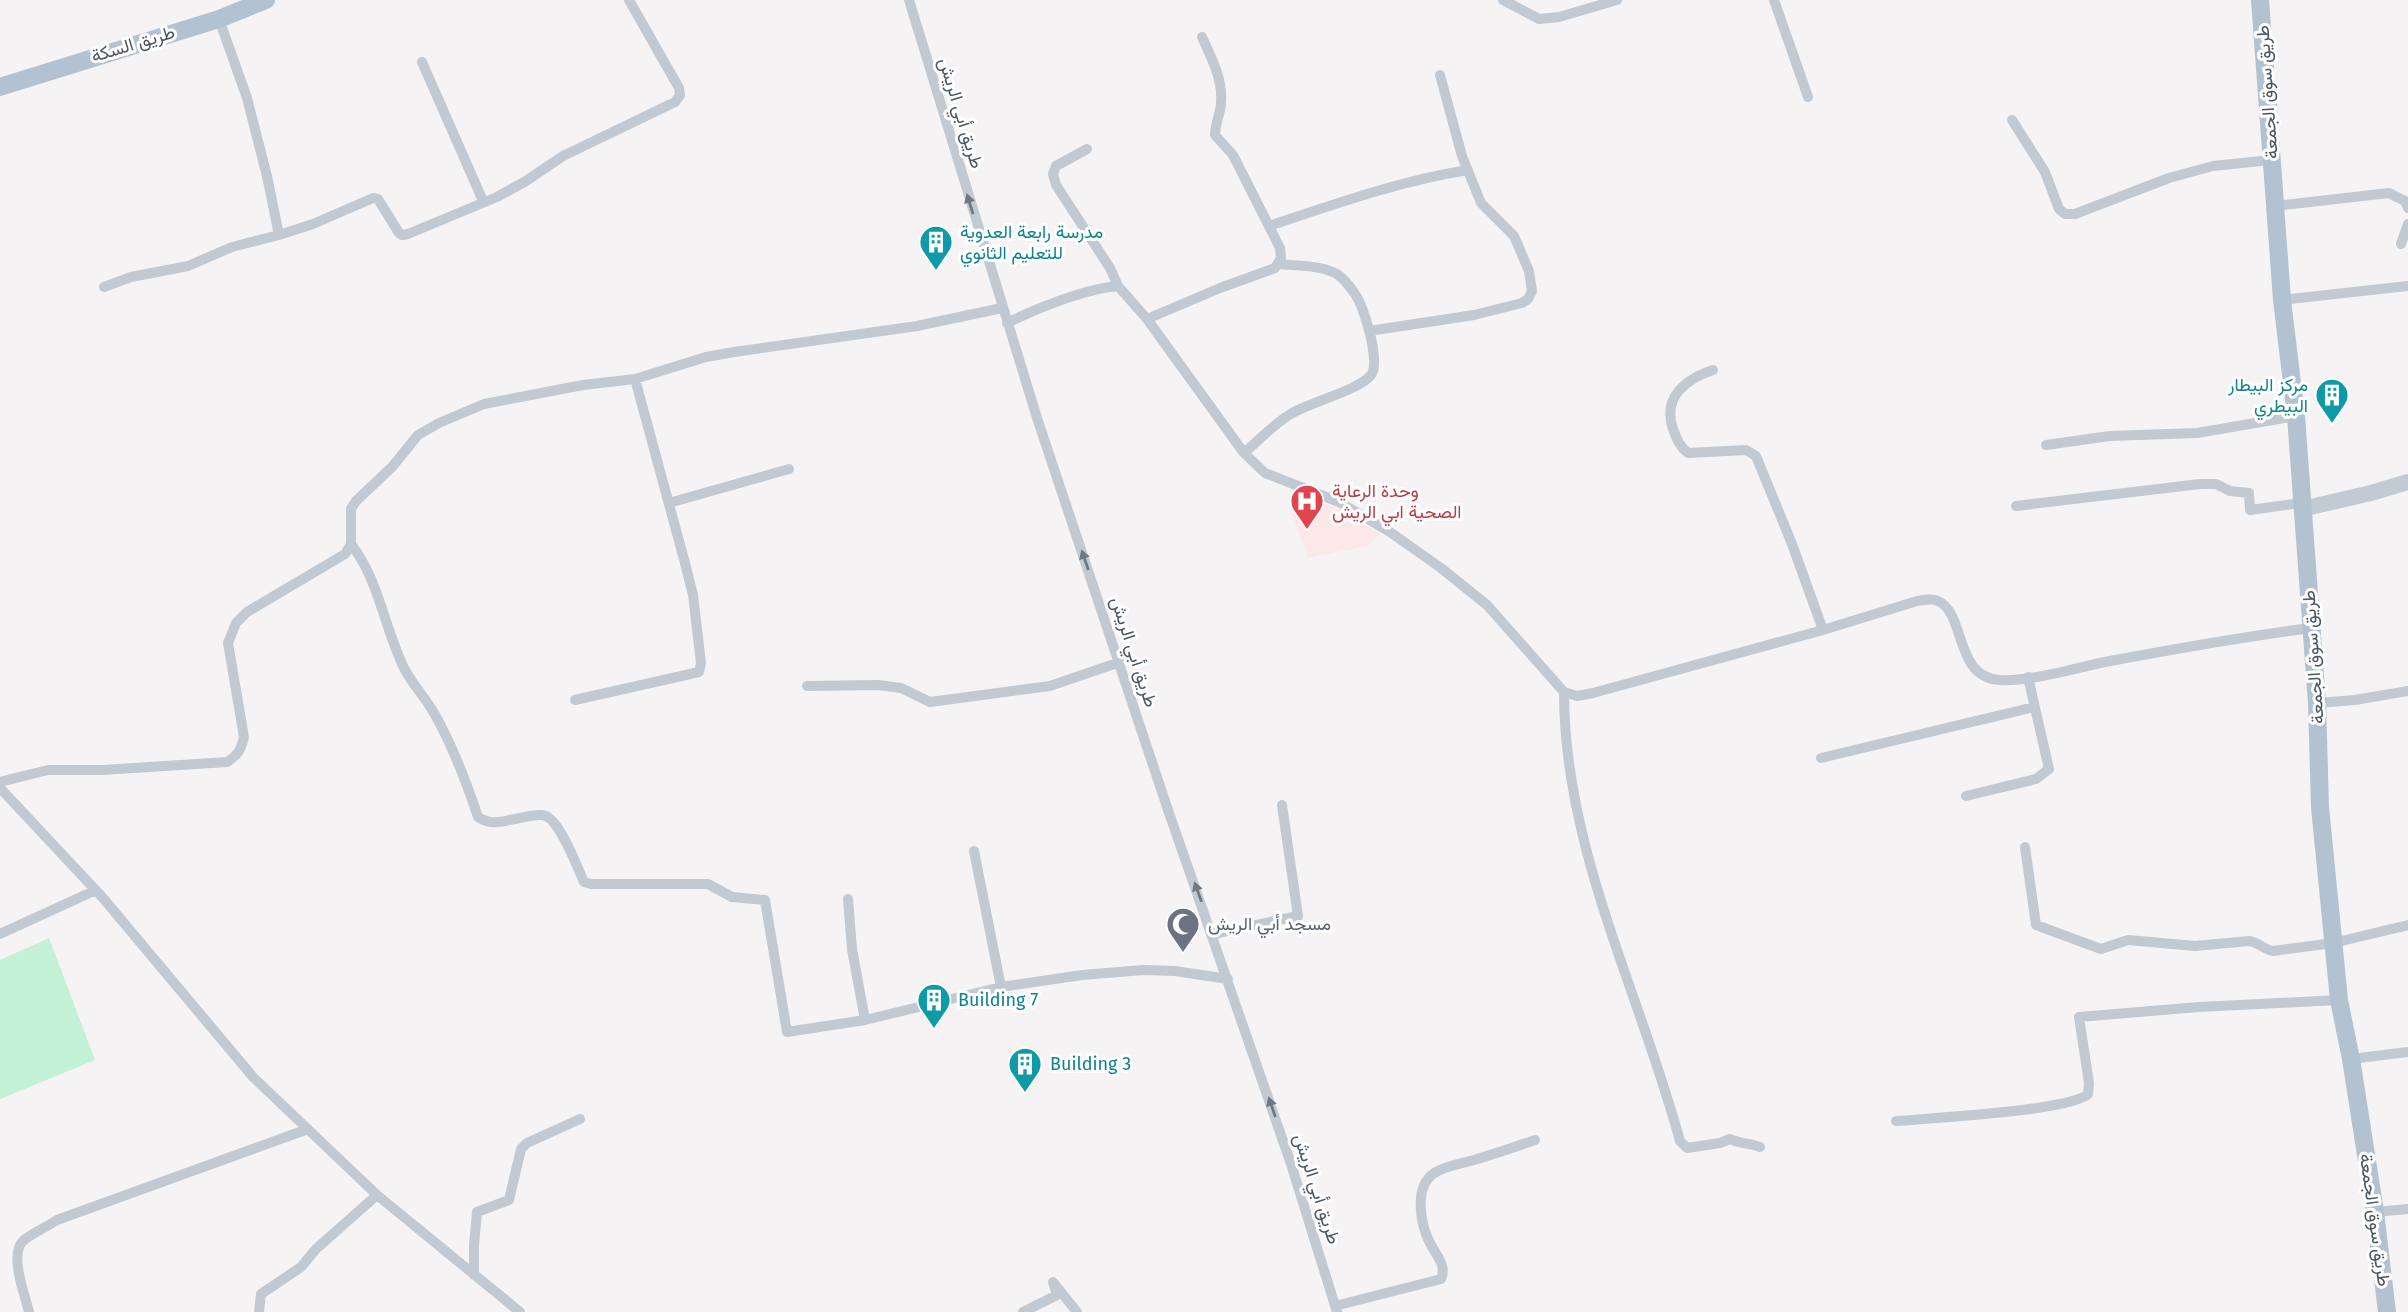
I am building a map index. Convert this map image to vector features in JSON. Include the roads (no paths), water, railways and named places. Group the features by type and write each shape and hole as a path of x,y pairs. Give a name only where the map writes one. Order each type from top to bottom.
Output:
{"main road":[{"name":"طريق السكة","path":"0,87 219,19 266,0"},
{"name":"طريق سوق الجمعة","path":"2260,0 2282,300 2296,416 2317,703 2320,807 2333,943 2339,1000 2375,1212 2387,1312"},
{"path":"2301,506 2408,482"}],"street":[{"path":"104,287 131,277 188,266 232,247 313,224 373,198 378,199 398,233 402,235 497,197 563,156 675,102 680,95 679,88 629,0"},
{"name":"طريق أبي الريش","path":"909,0 1002,308 1168,810 1291,1164 1336,1309"},
{"path":"1503,0 1539,19 1559,17 1617,0"},
{"path":"1773,0 1808,97"},
{"path":"219,19 247,98 279,235"},
{"path":"1147,319 1275,268 1281,258 1280,248 1233,155 1215,135 1215,123 1222,104 1221,87 1202,37"},
{"path":"422,62 483,201"},
{"path":"1369,331 1474,315 1522,303 1532,291 1514,236 1481,203 1468,170 1440,75"},
{"path":"2012,120 2045,172 2059,209 2065,214 2075,214 2169,178 2213,166 2271,160"},
{"path":"1087,149 1056,166 1053,174 1056,185 1110,268 1118,286 1147,319 1244,453 1265,473 1339,502 1390,532 1441,568 1487,605 1564,692 1577,696 1593,693 1823,630 1917,600 1939,601 1946,607 1956,624 1960,642 1970,663 1979,672 1998,681 2172,649 2311,628"},
{"path":"1269,226 1386,188 1426,177 1468,170"},
{"path":"2275,206 2389,193 2405,201 2408,208"},
{"path":"2401,244 2408,225"},
{"path":"1244,453 1289,415 1370,378 1374,372 1375,361 1369,331 1356,295 1338,275 1279,264"},
{"path":"1007,323 1050,304 1101,288 1118,286"},
{"path":"2282,300 2408,286"},
{"path":"520,1312 377,1195 253,1077 96,890 0,785 48,770 158,768 228,762 236,757 244,737 228,643 236,623 247,612 345,554 351,544 351,509 356,501 392,467 418,435 439,423 484,404 583,385 635,379 706,357 906,328 1002,308"},
{"path":"1713,370 1693,376 1672,403 1671,423 1679,444 1688,453 1746,450 1756,456 1823,630"},
{"path":"575,700 699,672 701,663 693,595 635,379"},
{"path":"2046,445 2110,436 2197,433 2296,416"},
{"path":"669,503 789,469"},
{"path":"2016,506 2216,484 2230,491 2249,493 2250,510 2301,506"},
{"path":"351,544 361,556 375,586 405,670 433,711 452,749 478,817 495,823 542,815 550,817 558,825 584,882 708,884 732,897 765,900 787,1032 865,1020 1001,987 1082,975 1143,970 1175,971 1228,979"},
{"path":"807,686 878,685 901,688 930,702 1050,686 1120,662"},
{"path":"1966,796 2036,779 2049,769 2028,677"},
{"path":"2317,703 2408,691"},
{"path":"1564,692 1564,732 1578,816 1603,912 1640,1012 1679,1141 1688,1148 1730,1139 1760,1147"},
{"path":"1821,758 2034,708"},
{"path":"1213,934 1298,916 1282,805"},
{"path":"2025,847 2036,925 2080,943 2101,948 2127,940 2195,946 2249,941 2273,951 2333,943 2408,925"},
{"path":"974,851 1001,987"},
{"path":"0,934 96,890"},
{"path":"848,899 852,949 865,1020"},
{"path":"1896,1121 2006,1112 2085,1097 2089,1083 2079,1017 2199,1007 2339,1000"},
{"path":"2351,1059 2408,1052"},
{"path":"474,1275 477,1212 509,1200 521,1149 527,1143 580,1119"},
{"path":"29,1312 17,1264 17,1251 22,1242 57,1220 308,1129"},
{"path":"1336,1309 1441,1279 1444,1273 1442,1265 1427,1237 1422,1218 1421,1198 1426,1182 1433,1174 1447,1168 1535,1140"},
{"path":"260,1312 261,1294 301,1267 316,1249 377,1195"},
{"path":"2375,1212 2408,1209"},
{"path":"1023,1312 1057,1295 1053,1282 1077,1312"}],"place":[{"name":"مدرسة رابعة العدوية للتعليم الثانوي","path":"936,272"},
{"name":"مركز البيطار البيطري","path":"2332,425"},
{"name":"وحدة الرعاية الصحية ابي الريش","path":"1307,531"},
{"name":"مسجد أبي الريش","path":"1183,954"},
{"name":"Building 7","path":"934,1030"},
{"name":"Building 3","path":"1025,1094"}]}
